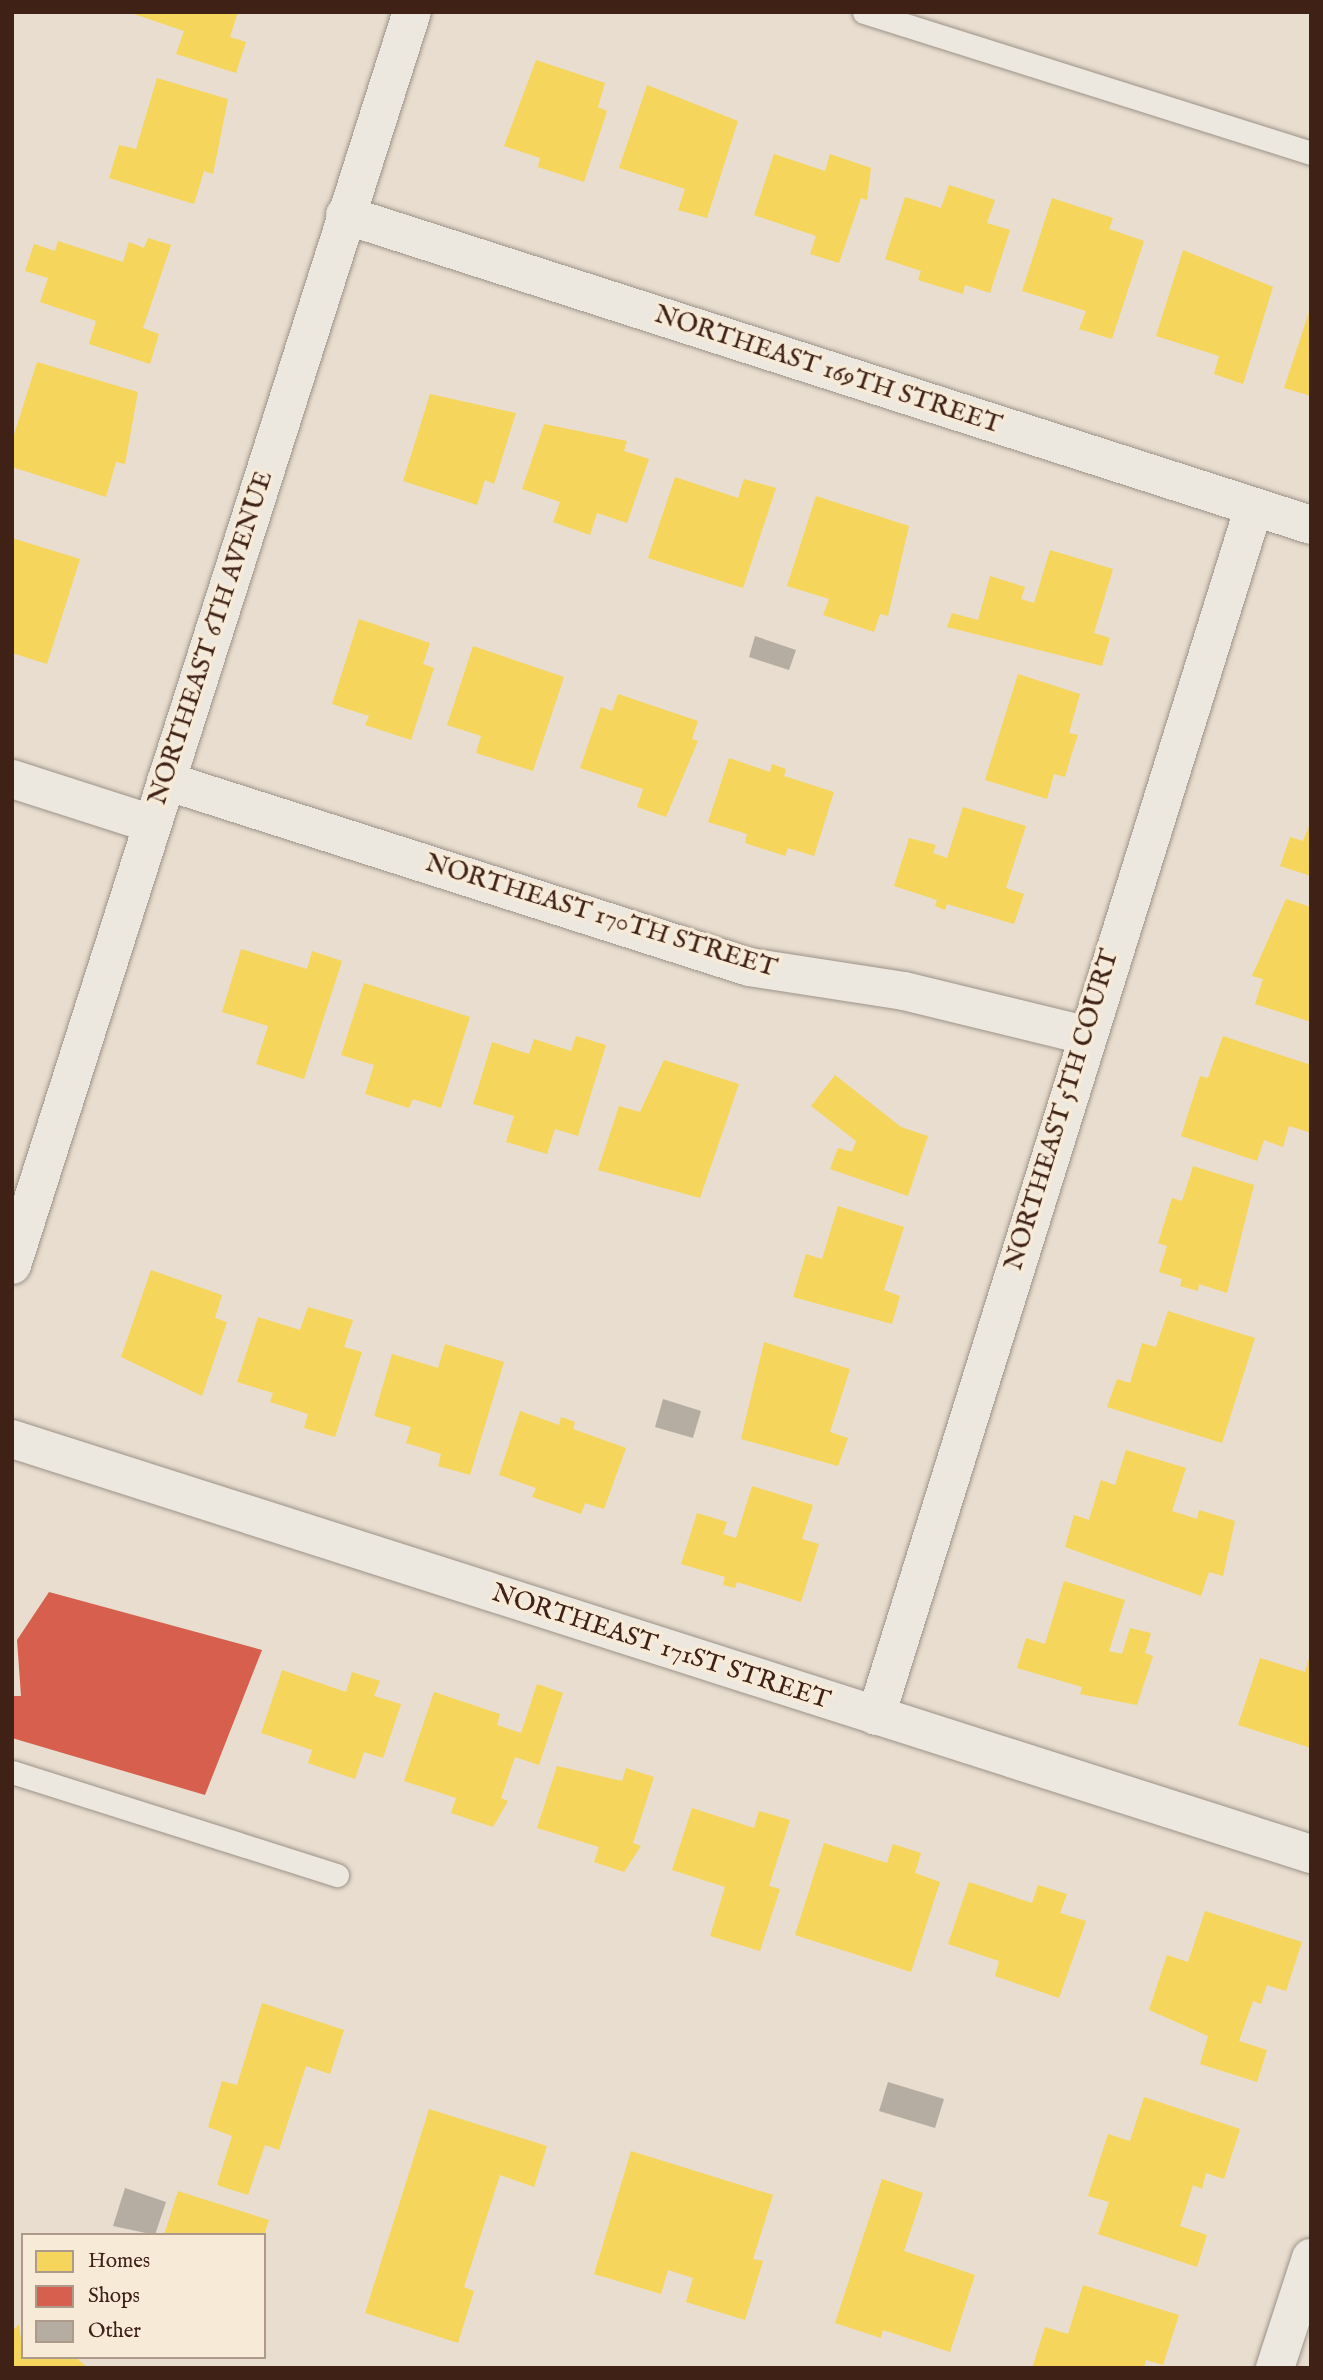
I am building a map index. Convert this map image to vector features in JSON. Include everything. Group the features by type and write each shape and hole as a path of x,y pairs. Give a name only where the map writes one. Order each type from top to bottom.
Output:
{"street":[{"name":"NORTHEAST 6TH AVENUE","path":"12,1265 412,12"},
{"name":"NORTHEAST 169TH STREET","path":"345,215 1311,525"},
{"name":"NORTHEAST 5TH COURT","path":"876,1716 1084,1034 1254,507"},
{"path":"12,779 152,824"},
{"name":"NORTHEAST 170TH STREET","path":"166,780 749,967 904,990 1084,1034"},
{"name":"NORTHEAST 171ST STREET","path":"12,1439 1311,1854"},
{"path":"1275,2368 1311,2258"}],"lane":[{"path":"864,12 1311,153"},
{"path":"12,1772 337,1875"}],"building: Homes":[{"path":"128,12 238,12 230,37 246,42 236,73 176,54 184,31"},
{"path":"536,60 605,83 598,107 607,111 584,182 538,167 540,158 504,146"},
{"path":"157,78 228,99 213,174 204,171 194,204 109,178 119,145 136,149"},
{"path":"647,85 738,121 707,218 678,210 685,189 619,168"},
{"path":"774,154 825,171 830,154 871,168 867,200 861,198 839,263 810,254 816,236 754,215"},
{"path":"949,185 995,200 987,223 1010,230 990,293 965,285 963,294 918,280 921,271 885,259 905,197 941,208"},
{"path":"1052,198 1113,218 1109,229 1144,241 1112,339 1079,329 1086,311 1022,291"},
{"path":"148,238 171,245 143,328 159,334 150,364 89,344 96,321 40,302 48,278 25,271 34,244 55,251 58,241 123,262 129,242 144,248"},
{"path":"1183,250 1273,287 1243,384 1214,374 1219,356 1156,336"},
{"path":"1311,309 1311,396 1284,388"},
{"path":"37,362 138,392 125,464 116,462 106,497 12,467 12,441"},
{"path":"430,394 516,413 494,484 485,480 477,505 403,481"},
{"path":"544,424 627,441 624,451 649,459 627,523 597,513 590,535 553,522 560,502 522,489"},
{"path":"675,477 738,498 744,479 776,488 743,588 648,558"},
{"path":"816,496 909,526 888,616 880,614 874,632 823,615 829,599 787,586"},
{"path":"12,538 80,559 47,664 12,653"},
{"path":"1050,550 1113,569 1094,633 1110,638 1102,666 947,627 952,613 978,620 990,576 1025,587 1021,599 1034,603"},
{"path":"359,619 430,643 423,664 434,668 411,740 365,725 369,716 332,704"},
{"path":"473,646 564,677 533,771 476,753 481,736 447,725"},
{"path":"1018,674 1080,694 1069,733 1078,735 1065,777 1054,774 1047,799 985,780"},
{"path":"618,694 698,721 692,739 698,741 666,817 637,807 643,789 580,768 601,707 612,711"},
{"path":"729,758 770,772 772,764 786,769 784,776 834,792 814,856 788,848 785,856 745,843 747,834 708,822"},
{"path":"963,807 1026,826 1006,888 1024,894 1014,924 947,904 945,910 935,906 937,900 894,886 909,838 936,845 933,853 947,858"},
{"path":"1311,821 1311,876 1280,866 1290,837 1303,841"},
{"path":"1286,899 1311,907 1311,1022 1255,1004 1263,979 1252,976"},
{"path":"241,949 307,969 312,951 342,961 304,1079 256,1064 268,1026 222,1012"},
{"path":"364,983 470,1017 441,1108 413,1099 409,1108 365,1094 374,1065 341,1055"},
{"path":"576,1036 606,1045 578,1136 555,1129 547,1154 506,1142 514,1116 473,1104 492,1042 529,1054 534,1039 571,1051"},
{"path":"1223,1036 1311,1065 1311,1133 1289,1126 1283,1147 1264,1140 1257,1161 1181,1136 1200,1076 1208,1078"},
{"path":"664,1060 739,1084 700,1198 598,1170 619,1106 640,1112"},
{"path":"835,1075 901,1127 928,1136 908,1196 830,1169 838,1148 852,1152 856,1141 811,1106"},
{"path":"1193,1166 1254,1185 1227,1293 1199,1284 1198,1291 1180,1286 1182,1279 1159,1272 1167,1246 1158,1243 1172,1198 1182,1201"},
{"path":"838,1206 904,1227 884,1290 900,1296 892,1324 793,1297 806,1254 822,1259"},
{"path":"151,1270 222,1295 215,1318 227,1322 202,1396 121,1357"},
{"path":"308,1307 353,1320 344,1347 362,1352 335,1437 304,1428 308,1414 270,1402 273,1393 237,1382 258,1317 300,1330"},
{"path":"1168,1311 1255,1338 1222,1443 1107,1407 1117,1379 1130,1383 1142,1343 1156,1347"},
{"path":"764,1342 850,1369 830,1432 848,1438 838,1466 741,1439"},
{"path":"445,1344 504,1362 470,1475 438,1466 441,1454 406,1443 411,1427 374,1416 392,1354 438,1368"},
{"path":"520,1411 559,1425 561,1417 575,1422 573,1429 626,1448 604,1509 585,1503 581,1514 532,1497 536,1488 499,1475"},
{"path":"1126,1450 1186,1468 1172,1511 1197,1519 1199,1510 1235,1521 1223,1576 1209,1572 1201,1596 1065,1547 1074,1515 1089,1520 1101,1480 1115,1485"},
{"path":"752,1486 813,1505 802,1539 819,1544 801,1602 737,1582 735,1588 723,1585 725,1577 681,1564 697,1513 727,1522 723,1534 736,1538"},
{"path":"1064,1581 1125,1600 1109,1651 1122,1654 1130,1628 1151,1633 1145,1653 1153,1656 1137,1705 1080,1694 1082,1687 1017,1668 1026,1638 1045,1644"},
{"path":"1310,1655 1311,1748 1238,1725 1260,1658 1305,1672"},
{"path":"282,1670 346,1692 352,1672 380,1681 374,1696 401,1704 383,1758 364,1752 355,1779 308,1763 312,1750 261,1733"},
{"path":"537,1684 563,1693 539,1765 515,1757 501,1798 508,1801 493,1827 451,1813 456,1798 404,1781 434,1692 500,1714 497,1725 521,1733"},
{"path":"557,1766 622,1781 626,1768 654,1777 633,1843 641,1846 624,1872 594,1862 599,1847 537,1828"},
{"path":"692,1808 754,1828 759,1811 790,1820 769,1886 780,1889 760,1951 710,1936 725,1887 672,1870"},
{"path":"824,1843 887,1863 893,1844 921,1853 915,1873 940,1882 911,1972 795,1935"},
{"path":"969,1882 1032,1903 1038,1885 1067,1894 1060,1913 1086,1921 1059,1998 995,1976 999,1961 948,1944"},
{"path":"1205,1911 1302,1942 1286,1991 1267,1985 1261,2004 1253,2001 1239,2041 1267,2050 1257,2082 1200,2064 1208,2036 1149,2010 1167,1955 1188,1962"},
{"path":"262,2003 344,2030 330,2074 306,2066 279,2150 265,2145 248,2195 217,2185 232,2136 208,2127 222,2081 237,2085"},
{"path":"1144,2097 1240,2129 1224,2179 1206,2173 1202,2189 1193,2185 1180,2226 1207,2235 1197,2267 1098,2234 1109,2202 1088,2196 1108,2134 1130,2141"},
{"path":"429,2109 547,2146 534,2187 500,2175 464,2287 474,2291 458,2343 365,2313"},
{"path":"631,2151 773,2195 753,2259 763,2261 745,2320 686,2302 693,2278 668,2270 661,2294 594,2274"},
{"path":"882,2179 923,2193 904,2251 975,2275 950,2352 883,2330 881,2338 835,2323"},
{"path":"178,2191 269,2220 265,2233 165,2233"},
{"path":"1083,2285 1179,2315 1163,2365 1146,2360 1144,2368 1032,2368 1045,2327 1068,2334"},
{"path":"19,2324 21,2359 77,2359 88,2368 12,2368 12,2331"}],"building: Shops":[{"path":"49,1592 262,1650 205,1795 12,1738 12,1696 21,1696 17,1640"}],"building: Other":[{"path":"755,636 796,650 789,670 749,657"},
{"path":"663,1399 701,1411 693,1438 655,1427"},
{"path":"888,2082 944,2099 935,2128 879,2111"},
{"path":"125,2188 166,2202 156,2233 113,2226"}]}
